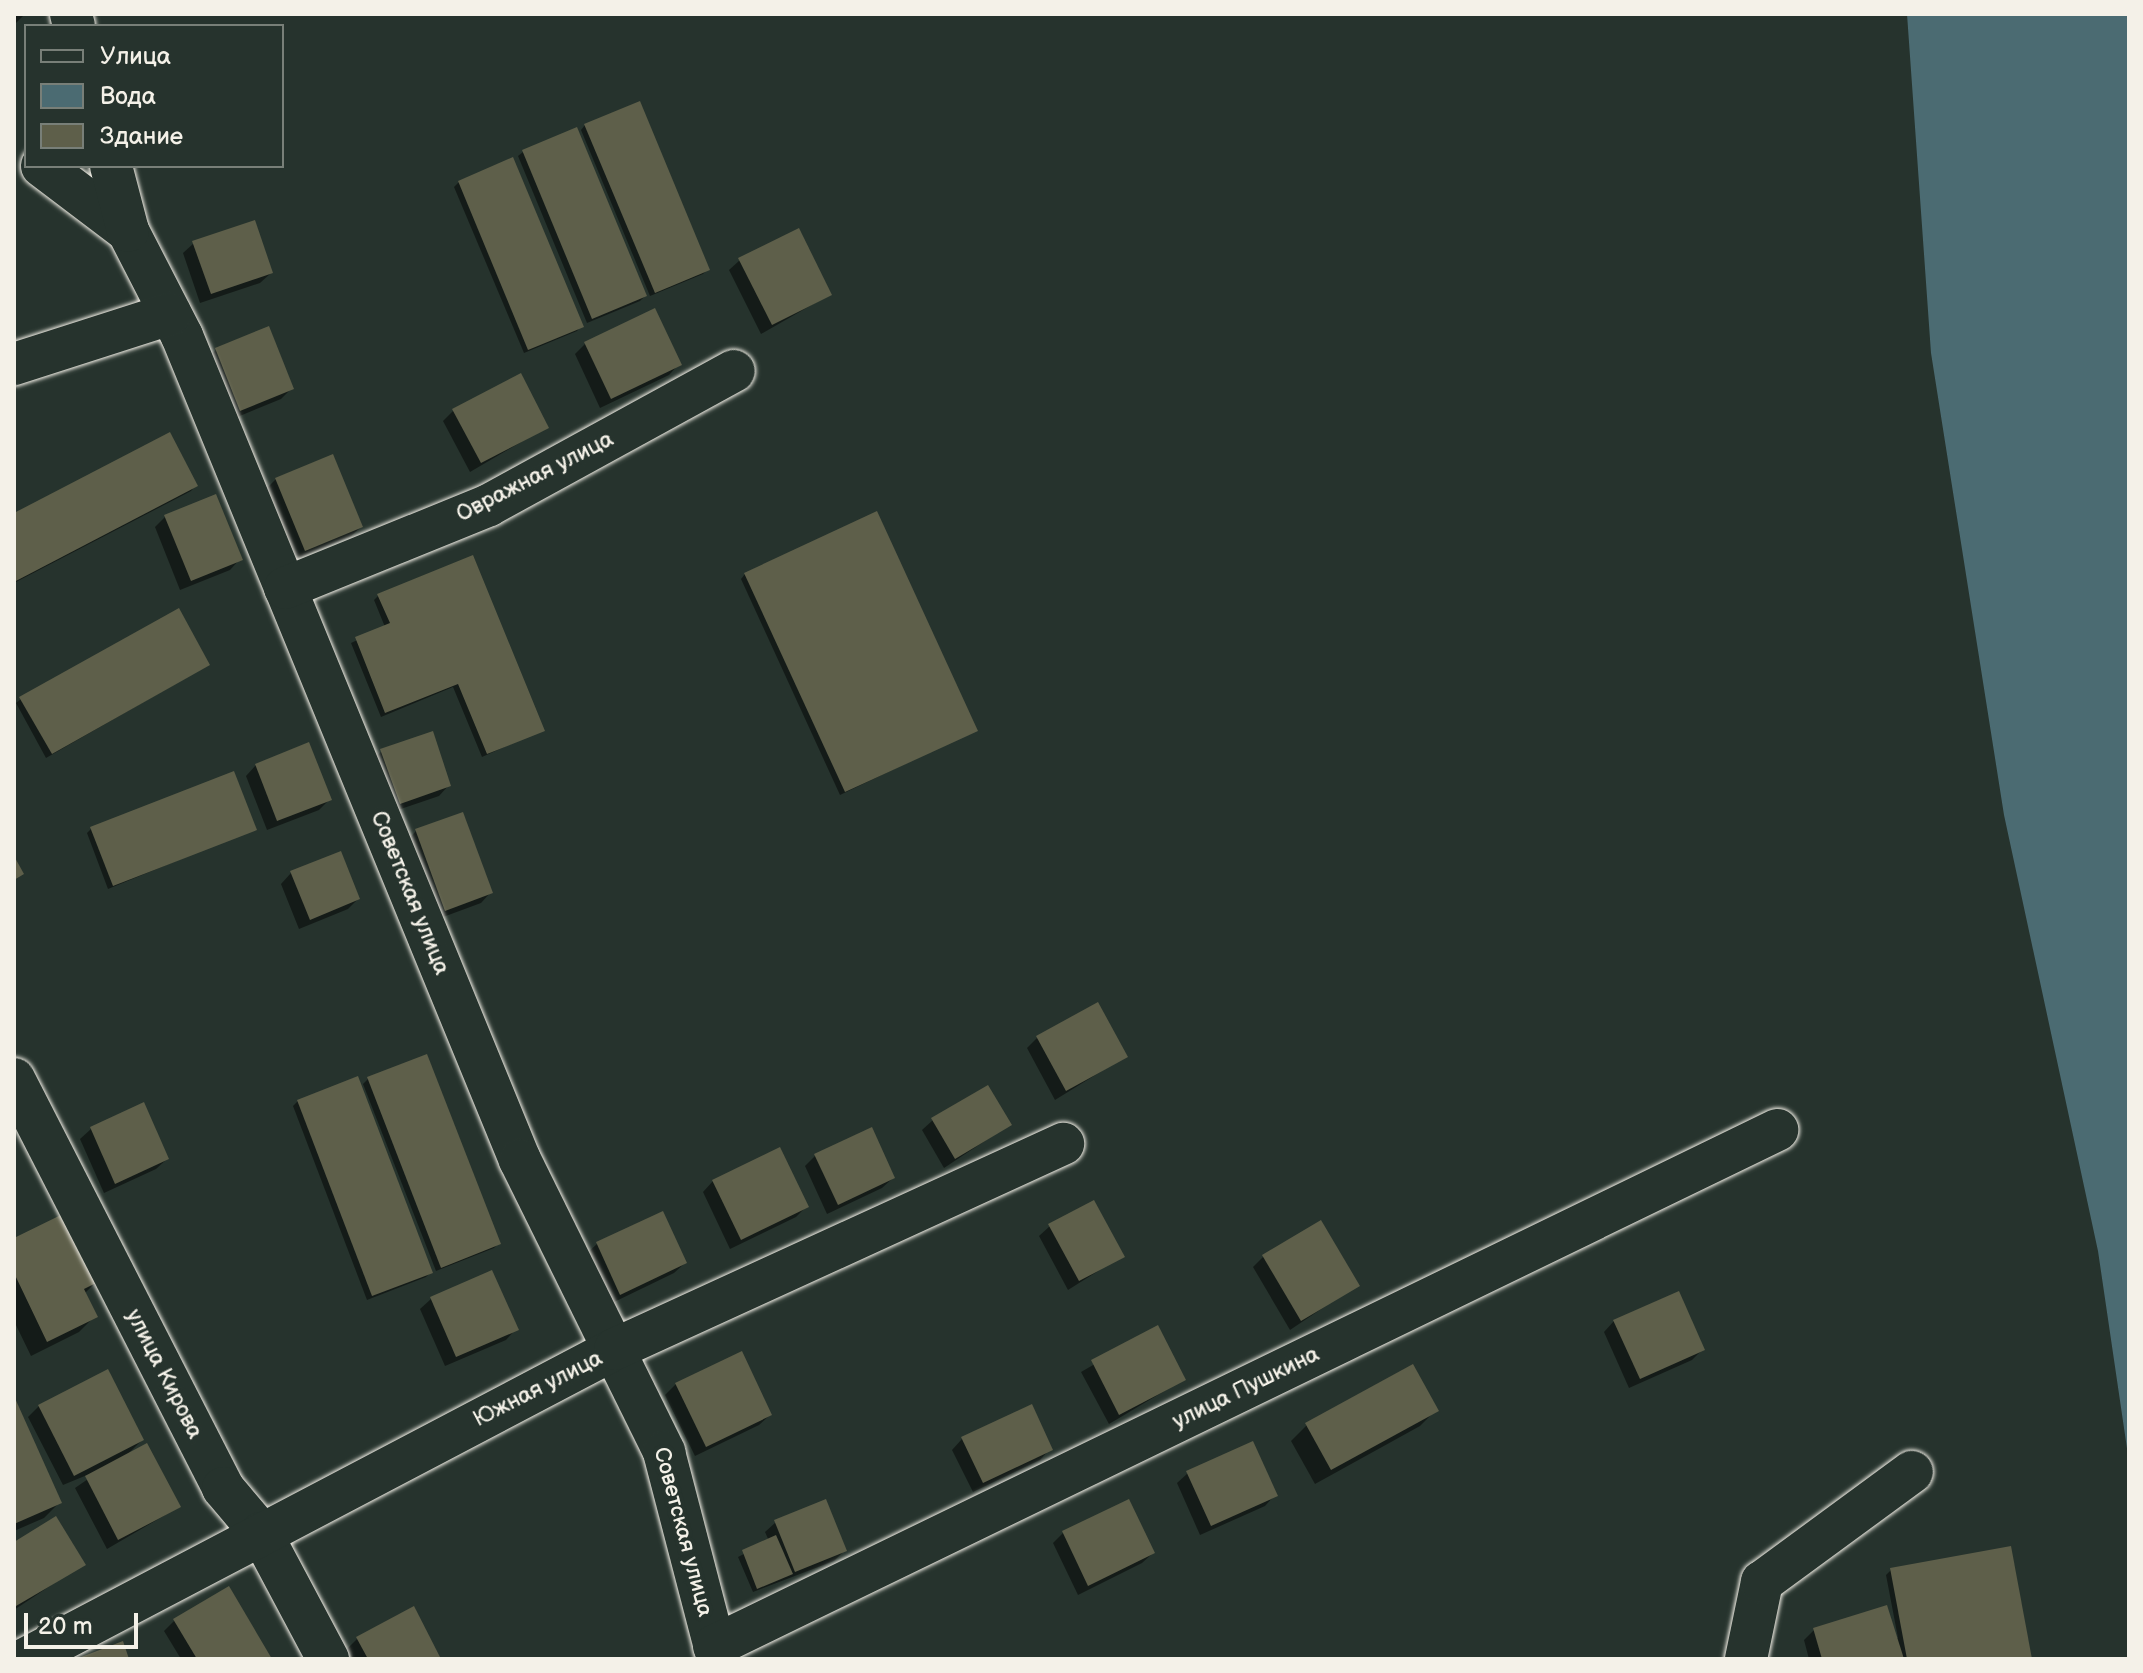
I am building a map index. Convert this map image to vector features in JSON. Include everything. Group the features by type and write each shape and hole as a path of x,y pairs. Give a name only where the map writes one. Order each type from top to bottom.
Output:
{"street":[{"name":"Советская улица","path":"45,168 128,231 170,314 520,1160 664,1452 716,1652"},
{"path":"112,168 128,231"},
{"path":"14,364 170,314"},
{"name":"Овражная улица","path":"285,588 489,505 734,371"},
{"name":"улица Кирова","path":"14,1079 223,1488 261,1533 328,1659"},
{"name":"улица Пушкина","path":"716,1652 1777,1130"},
{"name":"Южная улица","path":"25,1659 615,1349 1063,1144"},
{"path":"1746,1659 1762,1582 1912,1472"}],"water":[{"path":"1907,14 2129,14 2129,1462 2098,1251 2004,815 1931,353"}],"building":[{"path":"640,101 710,270 655,293 584,124"},
{"path":"577,127 647,296 592,319 522,150"},
{"path":"513,157 584,327 528,350 458,181"},
{"path":"255,220 273,273 211,294 192,241"},
{"path":"799,228 832,295 772,325 738,258"},
{"path":"655,308 682,365 611,399 584,342"},
{"path":"269,326 294,389 240,411 215,348"},
{"path":"521,373 549,428 481,463 452,409"},
{"path":"170,432 198,486 14,582 14,513"},
{"path":"333,454 363,527 305,551 275,478"},
{"path":"216,494 243,560 191,581 164,515"},
{"path":"877,511 978,731 845,792 744,573"},
{"path":"473,555 545,731 487,754 458,684 385,713 355,637 390,623 377,594"},
{"path":"179,608 210,665 52,754 19,697"},
{"path":"433,731 451,786 400,804 380,749"},
{"path":"309,742 332,800 277,821 255,764"},
{"path":"234,771 257,830 113,886 90,827"},
{"path":"463,812 493,893 445,911 415,829"},
{"path":"341,851 360,899 310,920 290,871"},
{"path":"14,856 24,874 14,880"},
{"path":"1098,1002 1128,1057 1066,1091 1036,1036"},
{"path":"427,1054 501,1244 441,1268 367,1077"},
{"path":"358,1076 433,1273 372,1296 297,1100"},
{"path":"988,1085 1012,1125 955,1159 931,1118"},
{"path":"144,1102 169,1159 115,1184 90,1127"},
{"path":"872,1127 895,1178 838,1205 814,1154"},
{"path":"780,1147 809,1207 741,1240 712,1180"},
{"path":"1094,1200 1125,1257 1079,1281 1048,1224"},
{"path":"663,1211 687,1263 620,1295 596,1242"},
{"path":"67,1212 100,1281 84,1289 98,1317 47,1342 14,1273 14,1238"},
{"path":"1321,1220 1360,1286 1301,1321 1262,1255"},
{"path":"492,1270 519,1330 456,1357 430,1297"},
{"path":"1679,1291 1705,1350 1640,1379 1613,1320"},
{"path":"1158,1325 1186,1380 1119,1415 1091,1360"},
{"path":"742,1351 772,1415 706,1447 675,1383"},
{"path":"1413,1364 1439,1411 1331,1470 1305,1423"},
{"path":"108,1369 144,1440 74,1476 38,1405"},
{"path":"14,1396 62,1503 14,1524"},
{"path":"1032,1404 1053,1450 983,1483 961,1437"},
{"path":"1253,1441 1278,1496 1211,1526 1186,1471"},
{"path":"147,1443 181,1507 118,1540 85,1476"},
{"path":"826,1499 847,1551 795,1572 774,1520"},
{"path":"1129,1499 1155,1553 1088,1586 1062,1531"},
{"path":"56,1516 86,1565 16,1606 14,1542"},
{"path":"776,1535 793,1574 757,1589 742,1550"},
{"path":"2011,1546 2032,1659 1907,1659 1890,1568"},
{"path":"229,1586 272,1659 197,1659 173,1619"},
{"path":"1887,1605 1904,1659 1822,1659 1813,1628"},
{"path":"414,1606 441,1659 368,1659 356,1637"},
{"path":"123,1641 129,1659 76,1659"}]}
